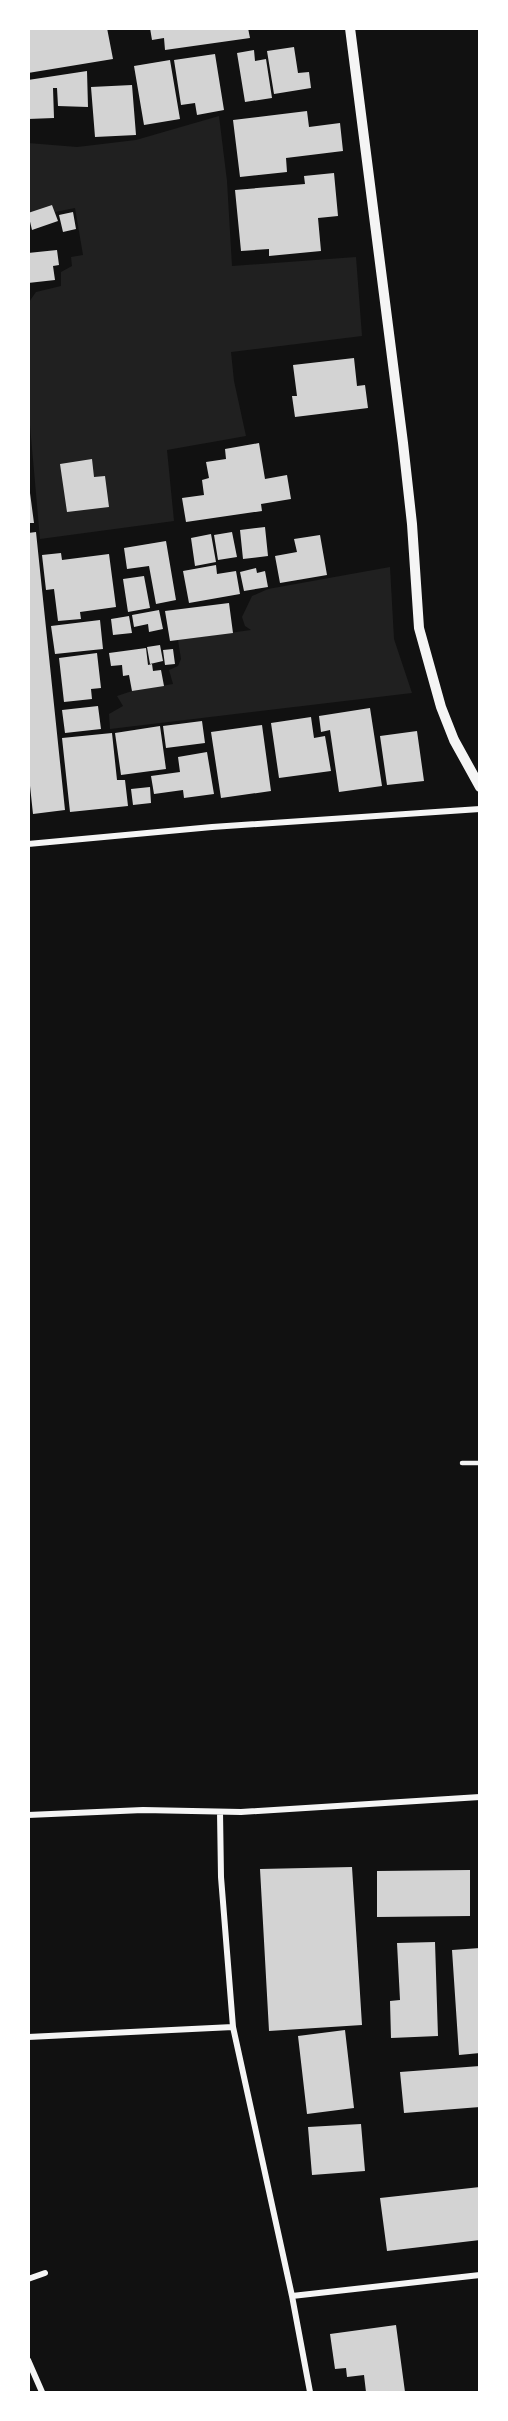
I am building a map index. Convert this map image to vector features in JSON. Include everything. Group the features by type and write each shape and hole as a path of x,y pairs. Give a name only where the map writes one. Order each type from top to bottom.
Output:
{"street":[{"path":"350,28 407,478 419,628 441,707 454,740 480,787"},
{"path":"28,844 212,827 480,809"},
{"path":"28,1815 152,1810 241,1812 480,1797"},
{"path":"220,1812 220,1877 233,2027 292,2296 310,2392"},
{"path":"28,2037 233,2027"},
{"path":"28,2279 45,2273"},
{"path":"292,2296 480,2275"},
{"path":"28,2360 42,2392"}],"lane":[{"path":"462,1463 480,1463"}],"shaded area":[{"path":"219,116 227,181 232,266 356,257 362,336 231,352 234,381 246,436 167,450 174,521 40,539 29,414 29,302 36,292 61,286 61,272 72,266 71,257 83,255 75,208 55,212 52,205 29,213 28,143 77,147 136,140"},
{"path":"390,567 394,639 412,693 110,729 109,714 123,706 117,696 173,684 169,670 178,666 181,659 178,640 251,630 245,626 242,617 252,596 268,589"}],"building":[{"path":"28,28 107,28 113,59 28,73"},
{"path":"150,28 248,28 250,38 165,50 164,38 152,40"},
{"path":"294,47 298,73 309,72 311,88 274,94 267,51"},
{"path":"254,50 255,61 266,59 272,98 245,102 237,53"},
{"path":"215,54 224,110 197,115 195,103 181,105 174,60"},
{"path":"170,60 180,119 144,125 134,66"},
{"path":"87,71 88,107 58,106 57,88 53,88 54,118 28,119 28,80"},
{"path":"132,85 136,135 95,137 91,87"},
{"path":"307,111 309,127 340,123 343,151 286,158 287,172 240,177 233,120"},
{"path":"334,173 338,216 318,218 321,251 269,256 269,249 241,251 235,190 305,184 304,176"},
{"path":"52,205 58,221 32,230 28,213"},
{"path":"73,212 76,229 63,232 59,215"},
{"path":"57,250 59,265 53,266 55,280 28,283 28,253"},
{"path":"354,358 357,386 365,385 368,408 295,417 292,396 297,396 293,365"},
{"path":"259,443 265,479 287,475 291,499 261,504 262,511 186,522 182,498 204,495 202,480 209,478 206,462 226,459 225,449"},
{"path":"92,459 94,477 105,476 109,507 67,512 60,464"},
{"path":"28,478 34,523 28,523"},
{"path":"265,527 268,556 243,559 240,530"},
{"path":"36,532 65,810 33,814 28,767 28,533"},
{"path":"232,532 237,557 218,560 214,535"},
{"path":"211,534 216,562 195,566 191,538"},
{"path":"320,535 327,575 280,583 275,556 297,552 294,539"},
{"path":"166,541 176,600 156,604 149,566 127,569 124,548"},
{"path":"61,553 62,560 109,554 116,607 80,612 81,619 58,621 54,589 46,590 42,555"},
{"path":"216,565 217,574 236,571 240,594 189,603 183,571"},
{"path":"256,568 257,573 265,571 268,587 244,591 240,572"},
{"path":"144,576 150,608 128,612 123,579"},
{"path":"229,603 233,633 170,641 165,611"},
{"path":"159,610 163,629 149,632 148,624 134,627 132,615"},
{"path":"129,616 132,633 113,635 111,619"},
{"path":"100,620 103,649 55,654 51,626"},
{"path":"160,645 163,661 150,664 147,647"},
{"path":"146,648 148,665 152,664 153,671 161,670 164,686 132,691 129,675 123,676 122,665 111,666 109,653"},
{"path":"173,649 175,664 165,665 163,650"},
{"path":"97,653 101,688 91,689 92,699 64,702 59,658"},
{"path":"98,706 101,729 65,733 62,710"},
{"path":"370,708 382,786 339,792 330,730 321,732 319,716"},
{"path":"311,717 314,738 325,736 331,771 279,778 271,723"},
{"path":"202,721 205,743 166,748 163,726"},
{"path":"262,725 271,791 221,798 211,732"},
{"path":"160,726 166,769 121,775 115,733"},
{"path":"417,731 424,781 387,785 380,736"},
{"path":"112,733 117,780 125,780 128,806 70,812 62,738"},
{"path":"207,752 214,794 184,798 183,790 154,794 151,776 180,772 178,757"},
{"path":"150,787 151,803 133,805 131,789"},
{"path":"352,1867 362,2025 269,2031 260,1869"},
{"path":"470,1870 470,1916 377,1917 377,1871"},
{"path":"435,1942 438,2036 391,2038 390,2001 400,2000 397,1943"},
{"path":"480,1948 480,2053 459,2055 452,1950"},
{"path":"345,2030 354,2108 307,2114 298,2036"},
{"path":"480,2066 480,2107 404,2113 400,2072"},
{"path":"361,2124 365,2171 312,2175 308,2127"},
{"path":"480,2187 480,2240 387,2251 380,2198"},
{"path":"396,2325 405,2392 366,2392 364,2375 347,2377 346,2368 335,2369 330,2334"}]}
